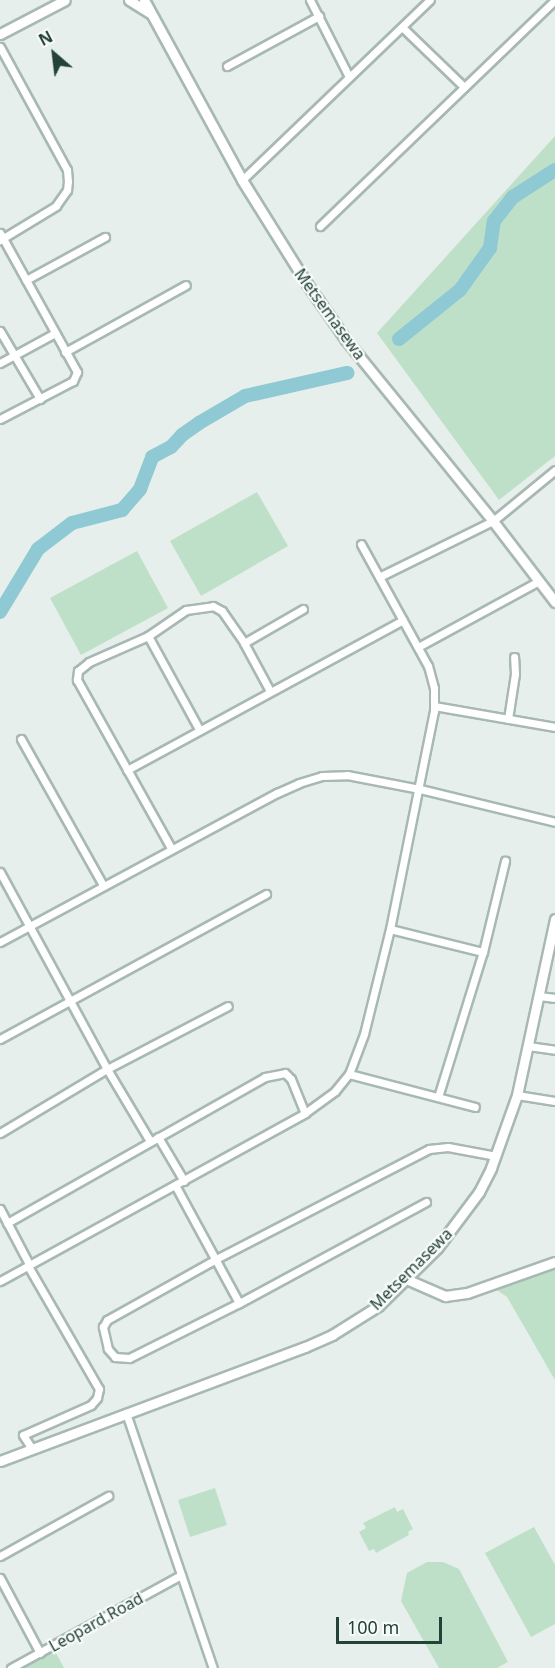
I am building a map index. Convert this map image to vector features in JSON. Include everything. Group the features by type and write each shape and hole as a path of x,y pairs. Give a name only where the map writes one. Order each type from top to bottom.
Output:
{"street":[{"path":"0,34 65,0"},
{"path":"129,0 152,14"},
{"name":"Metsemasewa","path":"144,0 242,180 307,284 346,340 493,521 555,602"},
{"path":"149,0 152,14"},
{"path":"310,0 349,77"},
{"path":"242,180 430,0"},
{"path":"320,226 555,0"},
{"path":"227,66 319,16"},
{"path":"403,28 464,87"},
{"path":"0,47 66,170 69,181 68,190 56,206 1,237 77,372 77,378 0,419"},
{"path":"26,280 105,237"},
{"path":"66,352 186,285"},
{"path":"0,332 39,399"},
{"path":"0,363 55,333"},
{"path":"379,577 493,521 555,470"},
{"path":"0,1281 305,1113 335,1091 349,1074 364,1034 390,929 420,789 434,706 434,688 428,666 361,544"},
{"path":"418,647 539,581"},
{"path":"171,848 77,675 81,667 148,636 186,610 213,606 222,611 244,643 270,691"},
{"path":"244,643 303,609"},
{"path":"128,770 199,729 403,620"},
{"path":"148,636 199,729"},
{"path":"508,718 515,674 514,657"},
{"path":"434,706 555,727"},
{"path":"21,739 103,885"},
{"path":"0,942 171,848 278,793 322,776 347,775 420,789 555,822"},
{"path":"438,1097 483,952 506,861"},
{"path":"0,872 72,1000 107,1069 150,1142"},
{"path":"0,1039 266,894"},
{"name":"Metsemasewa","path":"0,1461 279,1358 332,1335 378,1306 406,1279 437,1248 459,1221 479,1192 496,1156 517,1095 555,920"},
{"path":"390,929 483,952"},
{"path":"538,996 555,998"},
{"path":"0,1133 107,1069 228,1006"},
{"path":"528,1046 555,1050"},
{"path":"7,1223 265,1077 285,1073 291,1079 305,1113"},
{"path":"349,1074 475,1107"},
{"path":"517,1095 555,1101"},
{"path":"158,1137 184,1181"},
{"path":"426,1202 239,1303 129,1358 115,1357 108,1349 103,1327 107,1320 216,1259 429,1149 448,1147 496,1156"},
{"path":"175,1185 239,1303"},
{"path":"0,1209 99,1389 97,1398 91,1405 23,1435 32,1449"},
{"path":"406,1279 445,1296 467,1293 555,1262"},
{"path":"126,1413 213,1668"},
{"path":"0,1556 108,1496"},
{"name":"Leopard Road","path":"11,1668 181,1575"},
{"path":"0,1578 40,1653"}],"green space":[{"path":"555,136 555,456 499,500 377,333"},
{"path":"257,492 288,546 201,596 170,541"},
{"path":"137,551 168,608 81,655 50,598"},
{"path":"555,1269 555,1380 507,1297 497,1290"},
{"path":"215,1488 227,1525 190,1537 178,1500"},
{"path":"395,1507 397,1512 403,1509 413,1529 408,1532 409,1535 376,1553 374,1549 369,1551 359,1532 366,1528 363,1523"},
{"path":"534,1527 555,1565 555,1624 531,1637 485,1553"},
{"path":"427,1562 443,1562 459,1569 508,1662 497,1668 439,1668 401,1601 407,1573"},
{"path":"55,1651 64,1668 23,1668"}],"waterway":[{"path":"399,339 460,290 490,248 494,221 513,197 555,170"},
{"path":"0,612 38,549 72,523 122,510 140,489 152,457 171,447 182,435 199,423 245,396 347,373"}]}
